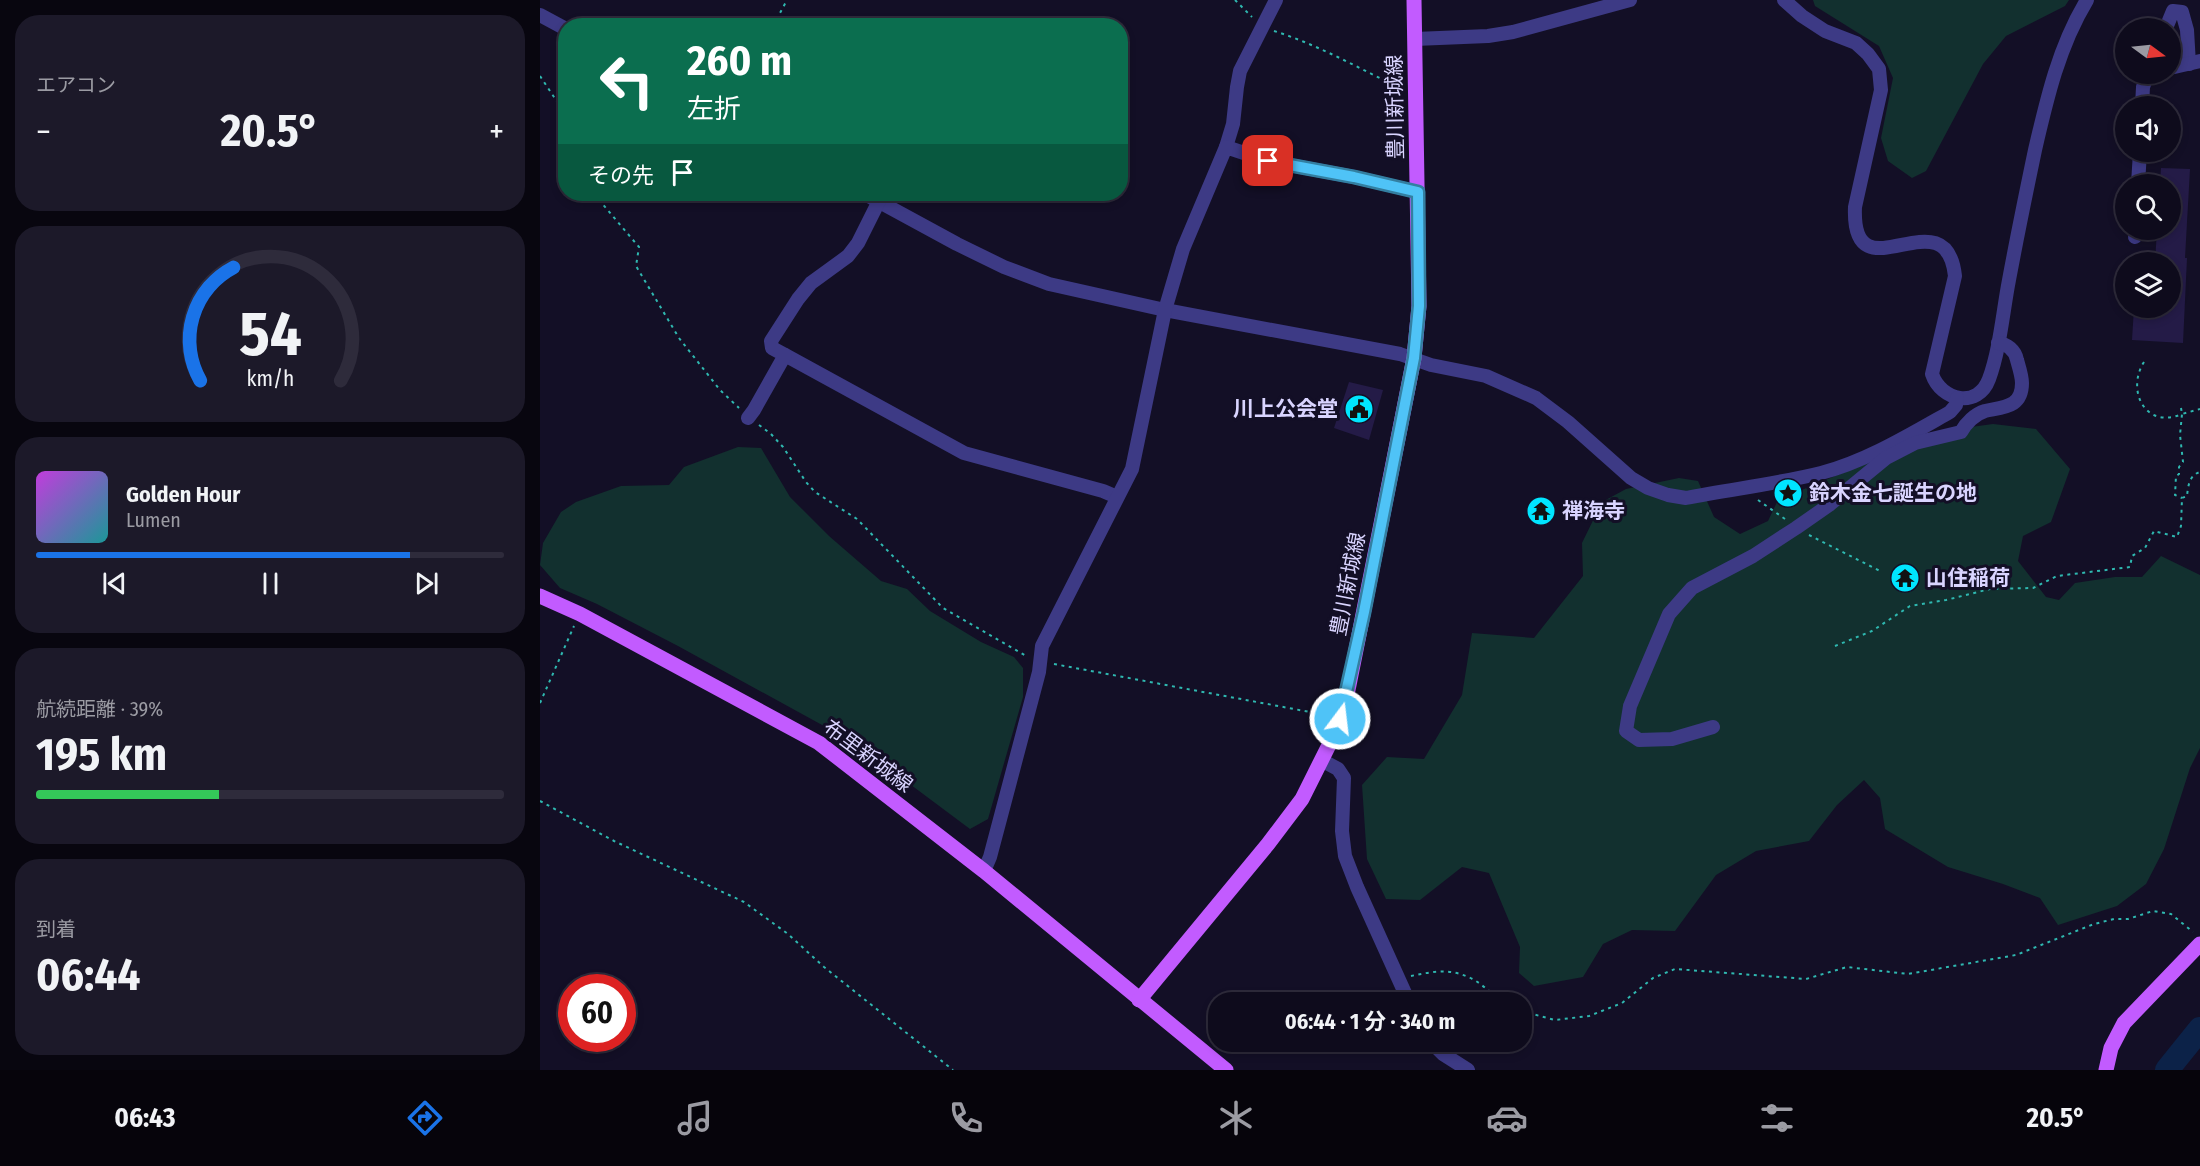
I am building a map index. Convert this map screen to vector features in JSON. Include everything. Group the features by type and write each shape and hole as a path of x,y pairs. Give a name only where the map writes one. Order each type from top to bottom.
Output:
{"main road":[{"name":"豊川新城線","path":"1139,1000 1268,844 1302,799 1323,761 1340,719 1364,612 1414,358 1419,306 1414,0"},
{"name":"布里新城線","path":"540,596 580,614 819,743 984,872 1139,1000"},
{"path":"2106,1070 2111,1048 2124,1023 2200,944"},
{"path":"1139,1000 1226,1070"}],"street":[{"path":"984,872 1040,672 1042,646 1132,470 1165,310 1183,249 1226,147 1233,124 1240,71 1276,0"},
{"path":"1415,39 1488,36 1513,32 1630,0"},
{"path":"1784,0 1802,16 1825,31 1856,43 1880,69 1881,90 1855,207 1854,224 1864,244 1873,248 1883,250 1927,241 1939,244 1949,253 1955,276 1932,374 1935,385 1945,393 1957,398 1970,397 1982,391 1989,380 1998,343 2019,222 2057,64 2073,23 2087,0"},
{"path":"2170,18 2174,10 2182,12 2194,63"},
{"path":"540,15 558,25"},
{"path":"1226,147 1268,161 1418,192"},
{"path":"1117,497 1103,491 964,453 772,348 771,341 798,299 811,283 848,256 858,243 879,201 1004,267 1049,284 1165,310 1414,358 1431,365 1486,376 1536,398 1568,422 1631,478 1648,488 1686,498 1823,472 1850,463 1950,412 1956,405 1957,398"},
{"path":"1713,728 1672,739 1639,741 1626,731 1630,705 1669,614 1692,588 1753,556 1796,528 1829,505 1886,458 1915,443 1961,432 1965,424 1983,412 2004,409 2015,403 2022,383 2016,355 2006,344 1998,343"},
{"path":"748,418 785,355"},
{"path":"1323,761 1338,769 1344,778 1342,831 1345,856 1405,992"},
{"path":"1441,1052 1468,1070"}],"path":[{"path":"777,18 787,0"},
{"path":"1235,0 1261,27 1309,45 1415,95"},
{"path":"540,76 558,103"},
{"path":"600,201 639,247 636,266 680,338 720,390 748,418 771,434 815,492 857,519 943,608 1029,658 1340,719"},
{"path":"2144,362 2139,370 2138,393 2142,405 2150,414 2160,418 2172,418 2200,409"},
{"path":"2181,408 2180,435 2183,462 2176,476 2175,495 2182,498"},
{"path":"2182,498 2187,496 2189,482 2200,471"},
{"path":"1835,646 1872,631 1910,606 1990,589 2033,588 2057,576 2130,567 2132,556 2145,548 2154,531 2177,537 2181,526 2182,498"},
{"path":"540,703 580,614"},
{"path":"540,801 614,841 744,902 788,934 824,967 953,1070"},
{"path":"1532,1014 1555,1020 1589,1016 1622,1003 1653,978 1675,969 1806,979 1847,967 1908,974 2016,955 2094,924 2114,919 2128,919 2153,911 2171,914 2200,938"},
{"path":"1400,978 1436,971 1451,972 1468,977 1489,992"}],"green space":[{"path":"1813,0 2069,0 2065,6 2006,36 1983,64 1926,171 1912,178 1888,161 1881,138 1893,78 1879,46 1815,6"},
{"path":"1993,424 2036,429 2070,469 2051,522 2023,536 2018,561 2046,597 2059,600 2075,583 2115,577 2142,577 2161,556 2200,575 2200,748 2190,768 2164,849 2146,884 2117,906 2058,925 2040,898 1948,867 1885,829 1880,798 1864,780 1837,805 1809,841 1756,851 1716,875 1675,931 1632,930 1603,944 1583,977 1534,986 1519,973 1520,947 1489,873 1462,867 1420,900 1386,899 1367,859 1362,785 1387,757 1424,759 1462,695 1472,633 1534,638 1583,576 1582,543 1602,502 1626,489 1679,478 1698,481 1714,517 1740,534 1768,521 1778,500 1942,431"},
{"path":"738,447 761,448 790,497 829,536 881,581 907,589 930,611 981,642 1014,657 1023,668 1023,697 988,819 970,829 895,773 833,731 678,646 597,604 560,588 540,565 543,543 561,512 576,502 621,486 669,485 684,467"}],"building":[{"path":"2161,168 2190,169 2183,343 2132,340 2133,318 2181,318 2181,252 2156,252 2156,240 2181,240 2181,174 2161,174"},
{"name":"川上公会堂","path":"1349,382 1383,390 1369,440 1334,428"}],"waterway":[{"path":"2167,1070 2200,1029"}],"place":[{"name":"川上公会堂","path":"1359,409"},
{"name":"鈴木金七誕生の地","path":"1788,493"},
{"name":"禅海寺","path":"1541,511"},
{"name":"山住稲荷","path":"1905,578"}],"route":[{"path":"1268,161 1418,192 1419,306 1414,358 1364,612 1340,719"}]}
